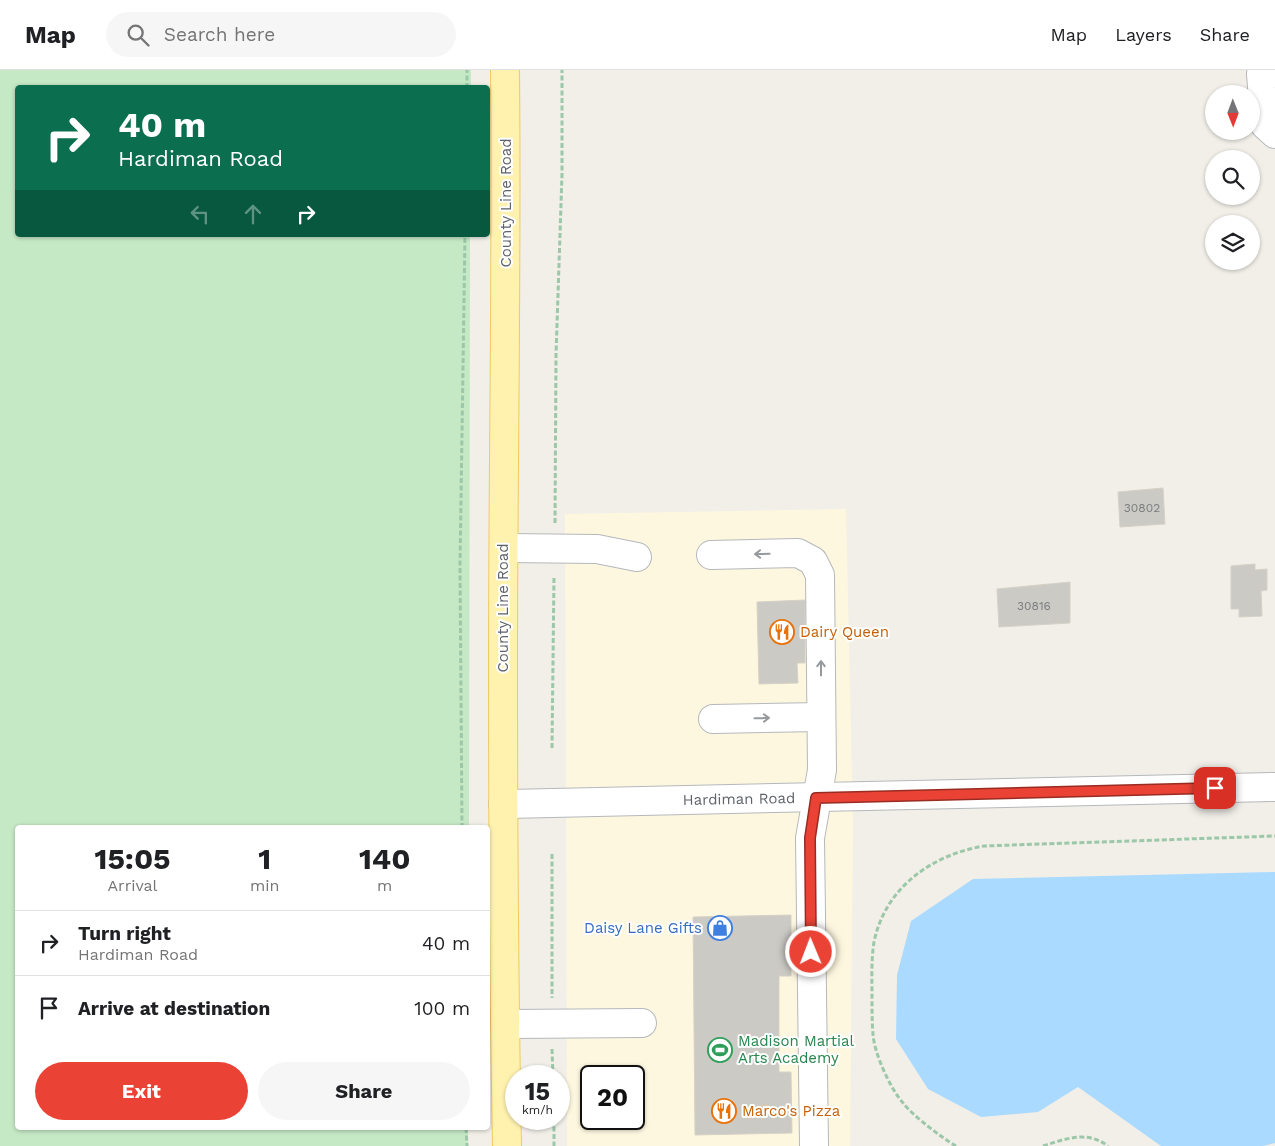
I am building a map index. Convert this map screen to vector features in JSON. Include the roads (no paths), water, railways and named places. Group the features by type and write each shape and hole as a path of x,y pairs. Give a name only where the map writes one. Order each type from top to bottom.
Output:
{"main road":[{"name":"County Line Road","path":"506,70 507,224 503,804 508,1146"}],"street":[{"path":"1275,73 1261,74 1265,125 1275,134"},
{"path":"504,548 555,547 597,549 637,557"},
{"path":"711,555 798,553 813,560 820,575 822,770 810,838 814,1146"},
{"path":"714,719 821,717"},
{"name":"Hardiman Road","path":"503,804 1275,787"},
{"path":"505,1024 642,1023"}],"water":[{"path":"1275,872 1275,1143 1263,1146 1161,1146 1078,1087 1038,1112 981,1117 928,1089 896,1039 897,975 911,921 973,879"}],"place":[{"name":"Dairy Queen","path":"782,632"},
{"name":"Daisy Lane Gifts","path":"720,928"},
{"name":"Madison Martial Arts Academy","path":"720,1050"},
{"name":"Marco's Pizza","path":"724,1111"}]}
